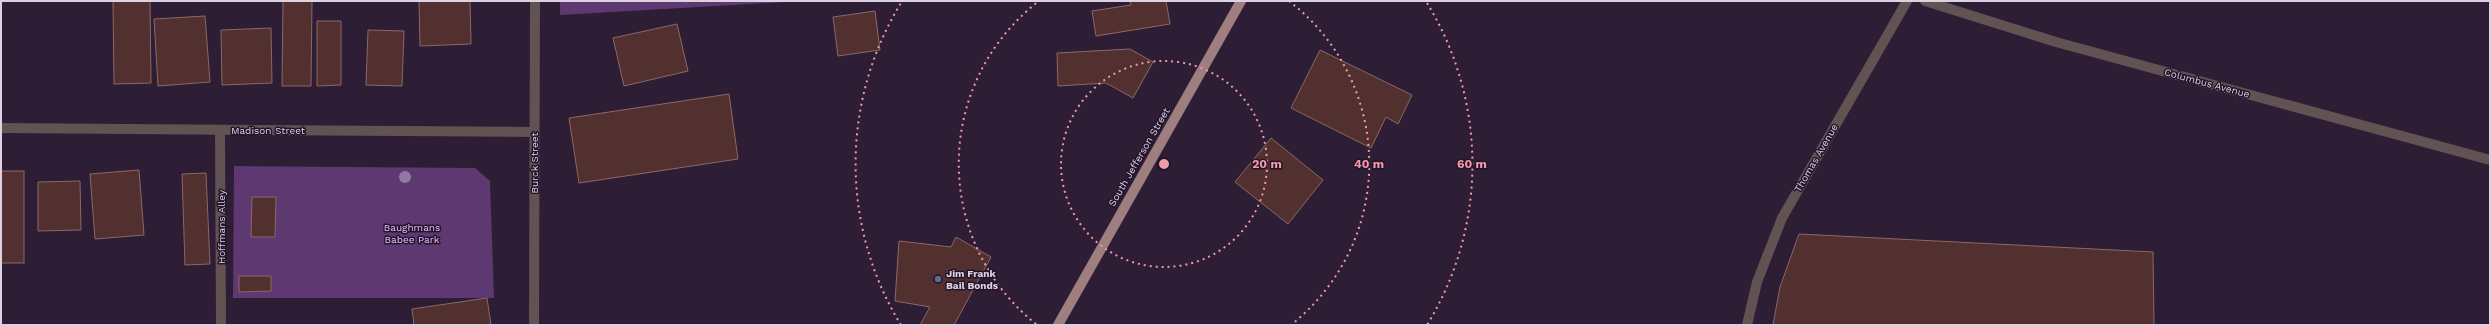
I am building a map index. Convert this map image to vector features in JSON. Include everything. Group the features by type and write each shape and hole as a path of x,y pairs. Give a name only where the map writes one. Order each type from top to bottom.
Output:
{"main road":[{"name":"South Jefferson Street","path":"1058,325 1241,1"}],"street":[{"name":"Burck Street","path":"534,325 535,1"},
{"name":"Thomas Avenue","path":"1747,325 1757,282 1782,218 1907,1"},
{"name":"Columbus Avenue","path":"1925,1 2056,42 2490,160"},
{"name":"Madison Street","path":"1,128 534,132"},
{"name":"Hoffmans Alley","path":"220,130 221,325"}],"green space":[{"path":"560,1 804,1 560,15"},
{"name":"Baughmans Babee Park","path":"234,166 475,168 490,181 494,298 233,298"}],"building":[{"path":"113,1 150,1 151,83 114,84"},
{"path":"283,1 312,1 311,86 282,86"},
{"path":"419,1 470,1 471,44 420,46"},
{"path":"1130,1 1166,1 1170,24 1096,36 1092,11 1131,5"},
{"path":"875,11 880,50 838,56 833,17"},
{"path":"205,16 210,82 158,86 154,19"},
{"path":"317,21 341,21 341,85 317,86"},
{"path":"677,24 688,71 624,86 613,38"},
{"path":"271,28 272,83 222,85 221,30"},
{"path":"368,30 404,31 402,86 366,85"},
{"path":"1130,49 1153,62 1133,98 1106,83 1058,86 1057,53"},
{"path":"1320,50 1412,95 1398,124 1386,117 1371,148 1291,108"},
{"path":"729,94 738,159 579,183 569,118"},
{"path":"1271,138 1323,180 1288,224 1235,182"},
{"path":"139,170 144,235 95,239 90,174"},
{"path":"1,171 24,171 24,263 1,263"},
{"path":"206,173 210,264 185,265 182,174"},
{"path":"80,181 81,230 38,231 38,182"},
{"path":"252,197 276,197 275,237 251,237"},
{"path":"1799,234 2153,252 2154,325 1773,325 1780,287"},
{"name":"Jim Frank Bail Bonds","path":"956,237 991,257 954,325 920,325 930,307 895,301 899,241 951,247"},
{"path":"239,276 271,276 271,291 239,292"},
{"path":"487,298 491,325 414,325 412,309"}],"place":[{"name":"Jim Frank Bail Bonds","path":"938,279"}]}
